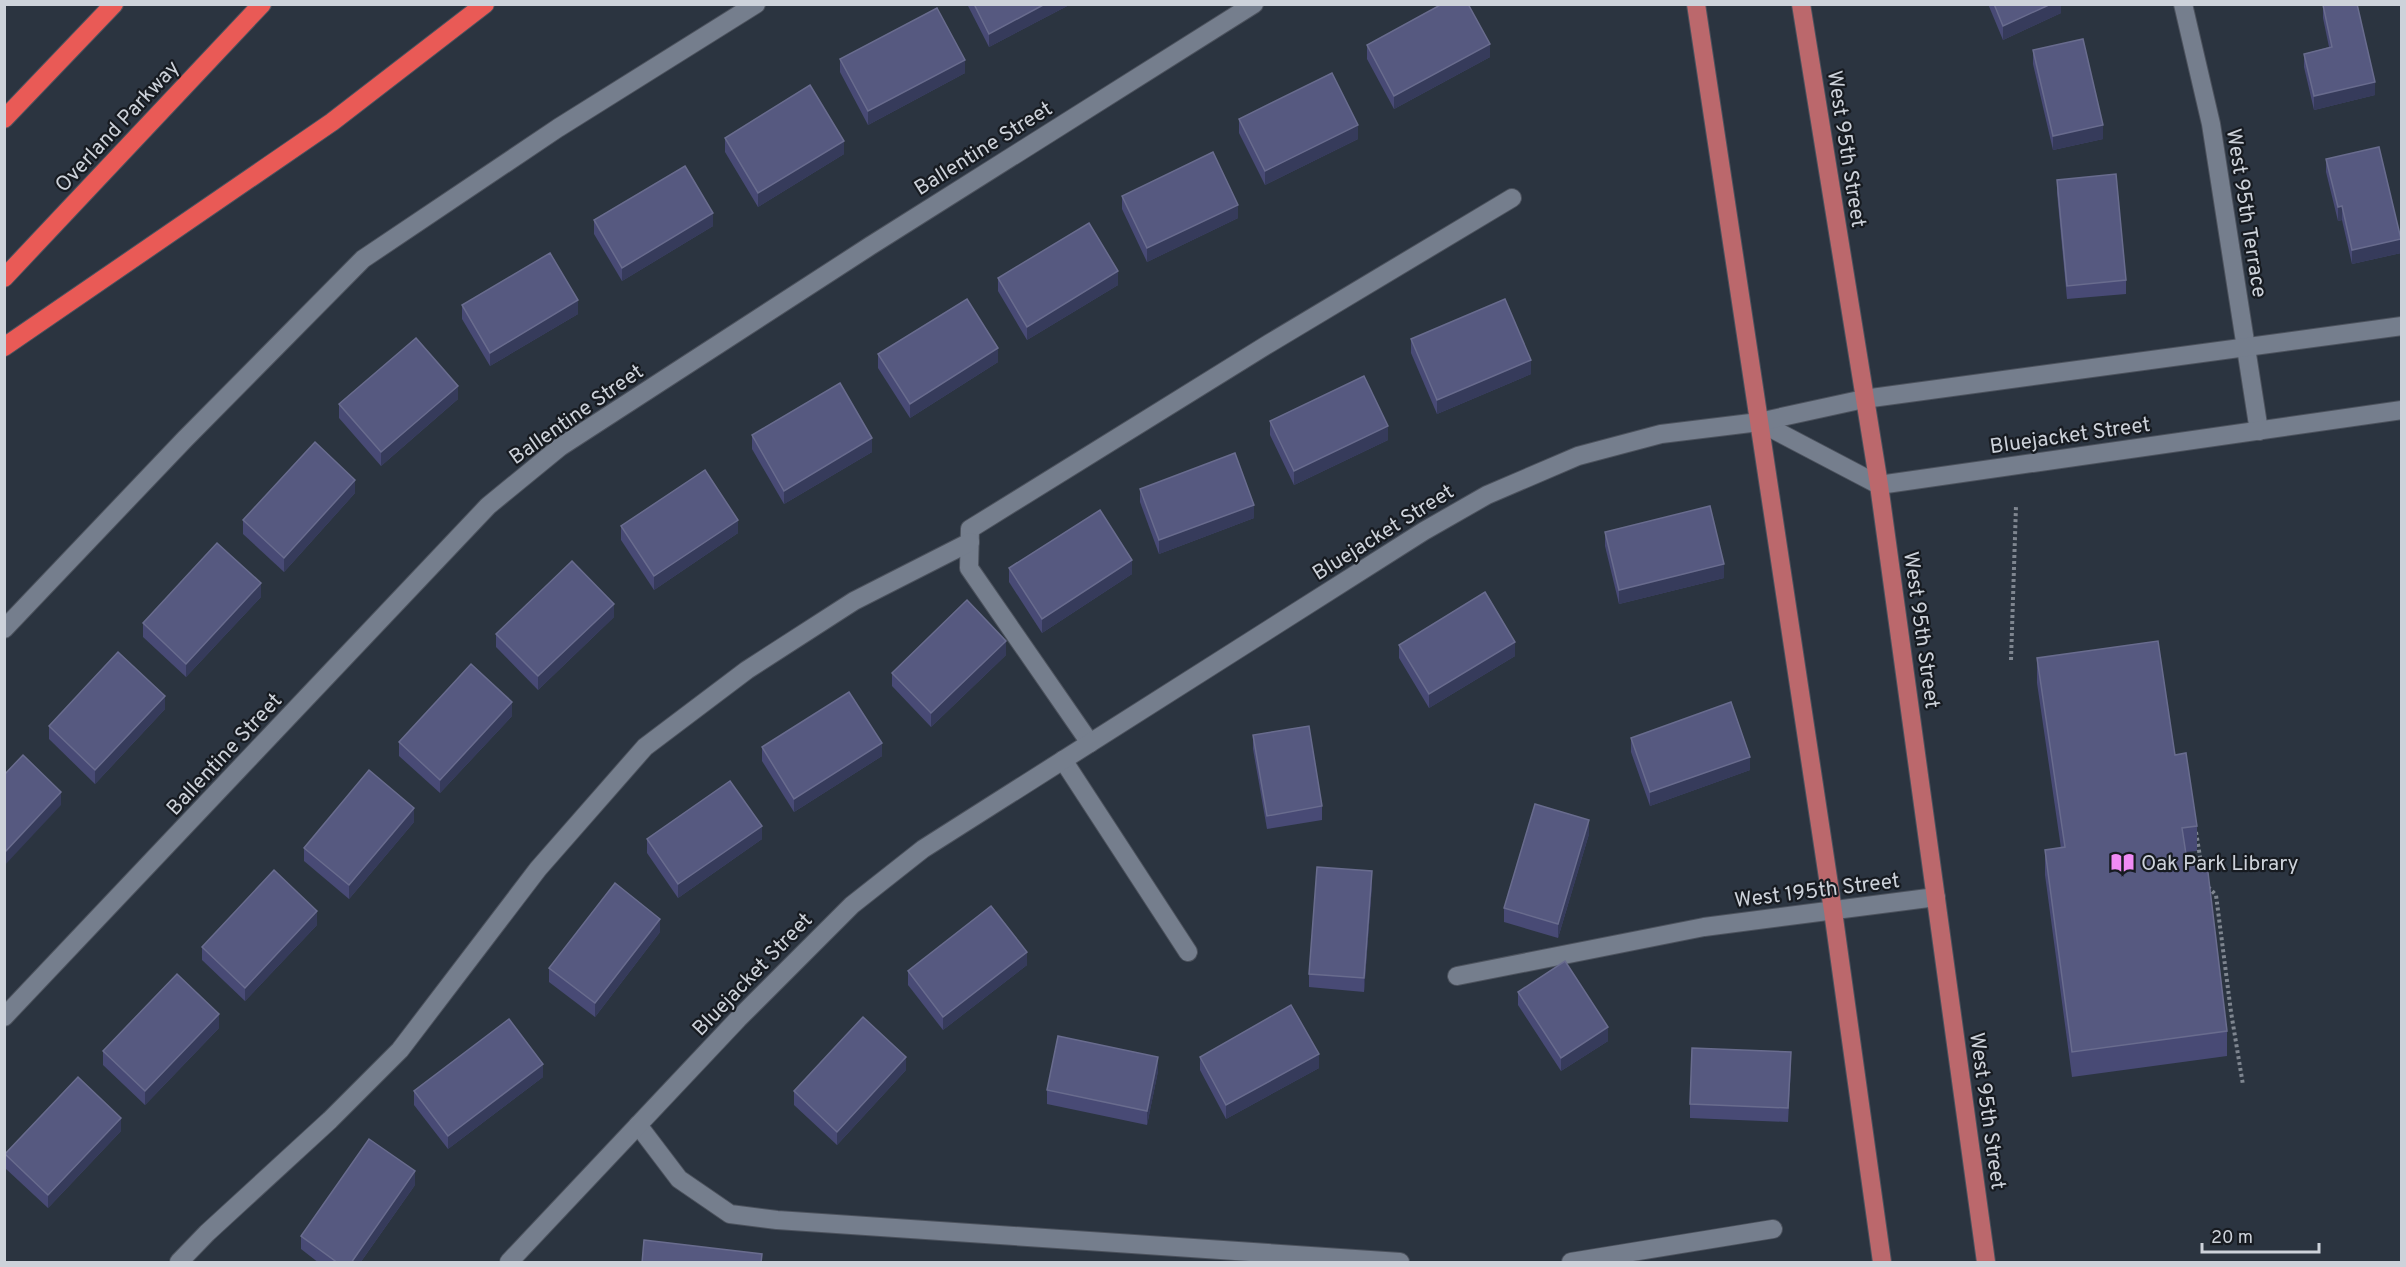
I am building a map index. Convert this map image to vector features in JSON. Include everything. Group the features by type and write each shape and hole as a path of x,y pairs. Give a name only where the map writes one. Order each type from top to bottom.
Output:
{"highway":[{"path":"4,119 114,4"},
{"name":"Overland Parkway","path":"4,278 262,4"},
{"path":"4,348 332,122 485,4"}],"main road":[{"path":"1696,4 1833,911 1882,1263"},
{"name":"West 95th Street","path":"1801,4 1879,485 1986,1263"}],"street":[{"path":"4,628 185,439 363,259 558,128 756,4"},
{"name":"Ballentine Street","path":"4,1017 488,506 560,447 880,240 1254,4"},
{"name":"West 95th Terrace","path":"2182,4 2211,123 2259,431"},
{"path":"1090,742 969,568 970,530 1270,343 1512,198"},
{"name":"Bluejacket Street","path":"508,1263 738,1019 852,905 923,849 1424,531 1487,495 1589,453 1661,434 1759,422 1864,399 2402,326"},
{"name":"Bluejacket Street","path":"1879,485 2402,410"},
{"path":"1759,422 1879,485"},
{"path":"179,1263 207,1233 330,1120 400,1050 538,869 645,747 747,670 854,601 970,542"},
{"path":"1063,760 1188,952"},
{"name":"West 195th Street","path":"1456,976 1704,927 1936,897"},
{"path":"638,1125 679,1179 730,1214 789,1221 1400,1263"},
{"path":"1570,1263 1773,1229"}],"path":[{"path":"2011,660 2016,506"},
{"path":"2196,828 2203,873"},
{"path":"2205,885 2216,895 2230,1012 2243,1085"}],"building":[{"path":"974,4 1045,4 989,34"},
{"path":"1442,4 1468,4 1490,44 1394,96 1367,45"},
{"path":"1994,4 2051,4 2003,26"},
{"path":"2357,4 2375,82 2314,96 2304,54 2332,47 2323,5"},
{"path":"937,8 965,60 868,111 840,59"},
{"path":"2083,39 2103,125 2053,136 2033,50"},
{"path":"1332,73 1358,125 1265,171 1239,119"},
{"path":"810,85 844,141 758,193 725,138"},
{"path":"2379,147 2401,239 2352,250 2342,206 2338,207 2326,159"},
{"path":"1213,152 1238,205 1147,248 1122,196"},
{"path":"685,166 713,213 622,268 594,220"},
{"path":"2116,174 2126,280 2067,286 2057,180"},
{"path":"1089,223 1118,271 1027,327 998,278"},
{"path":"550,253 578,300 490,353 462,305"},
{"path":"967,299 998,348 910,404 878,354"},
{"path":"1505,299 1531,360 1437,400 1411,339"},
{"path":"416,338 458,386 381,452 339,404"},
{"path":"1364,376 1388,426 1294,471 1270,421"},
{"path":"840,383 872,438 784,491 752,435"},
{"path":"315,442 355,480 284,558 243,520"},
{"path":"1235,453 1254,505 1159,540 1140,489"},
{"path":"705,470 738,520 654,576 621,526"},
{"path":"1710,506 1724,564 1619,590 1605,532"},
{"path":"1100,510 1132,560 1042,619 1009,568"},
{"path":"217,543 261,583 186,664 143,623"},
{"path":"572,561 614,604 538,676 496,634"},
{"path":"1485,592 1515,642 1429,694 1399,645"},
{"path":"967,600 1006,641 931,713 892,673"},
{"name":"Oak Park Library","path":"2158,641 2175,755 2186,753 2197,826 2182,828 2188,867 2207,864 2227,1031 2072,1052 2045,850 2065,847 2037,658"},
{"path":"118,652 165,696 95,770 49,726"},
{"path":"471,664 512,702 440,780 399,742"},
{"path":"849,692 882,743 794,799 762,747"},
{"path":"1731,702 1750,757 1650,792 1631,738"},
{"path":"1309,726 1322,806 1267,816 1253,735"},
{"path":"23,755 61,792 4,853 4,775"},
{"path":"369,770 414,808 349,885 304,848"},
{"path":"730,781 762,826 678,884 647,839"},
{"path":"1535,804 1589,820 1558,924 1504,908"},
{"path":"1317,867 1372,871 1364,978 1309,974"},
{"path":"274,870 317,911 245,988 202,947"},
{"path":"615,883 660,919 595,1003 549,968"},
{"path":"991,906 1027,952 943,1017 908,971"},
{"path":"1565,961 1608,1027 1561,1058 1518,992"},
{"path":"177,974 219,1014 145,1091 103,1051"},
{"path":"1291,1005 1319,1054 1226,1105 1200,1057"},
{"path":"863,1017 906,1057 837,1132 794,1091"},
{"path":"509,1019 543,1064 448,1136 414,1091"},
{"path":"1058,1036 1158,1057 1147,1111 1047,1090"},
{"path":"1692,1048 1791,1052 1788,1108 1690,1104"},
{"path":"78,1077 121,1118 48,1195 5,1154"},
{"path":"369,1139 415,1171 351,1263 338,1263 301,1236"},
{"path":"644,1240 762,1254 761,1263 642,1263"}],"place":[{"name":"Oak Park Library","path":"2123,863"}]}
